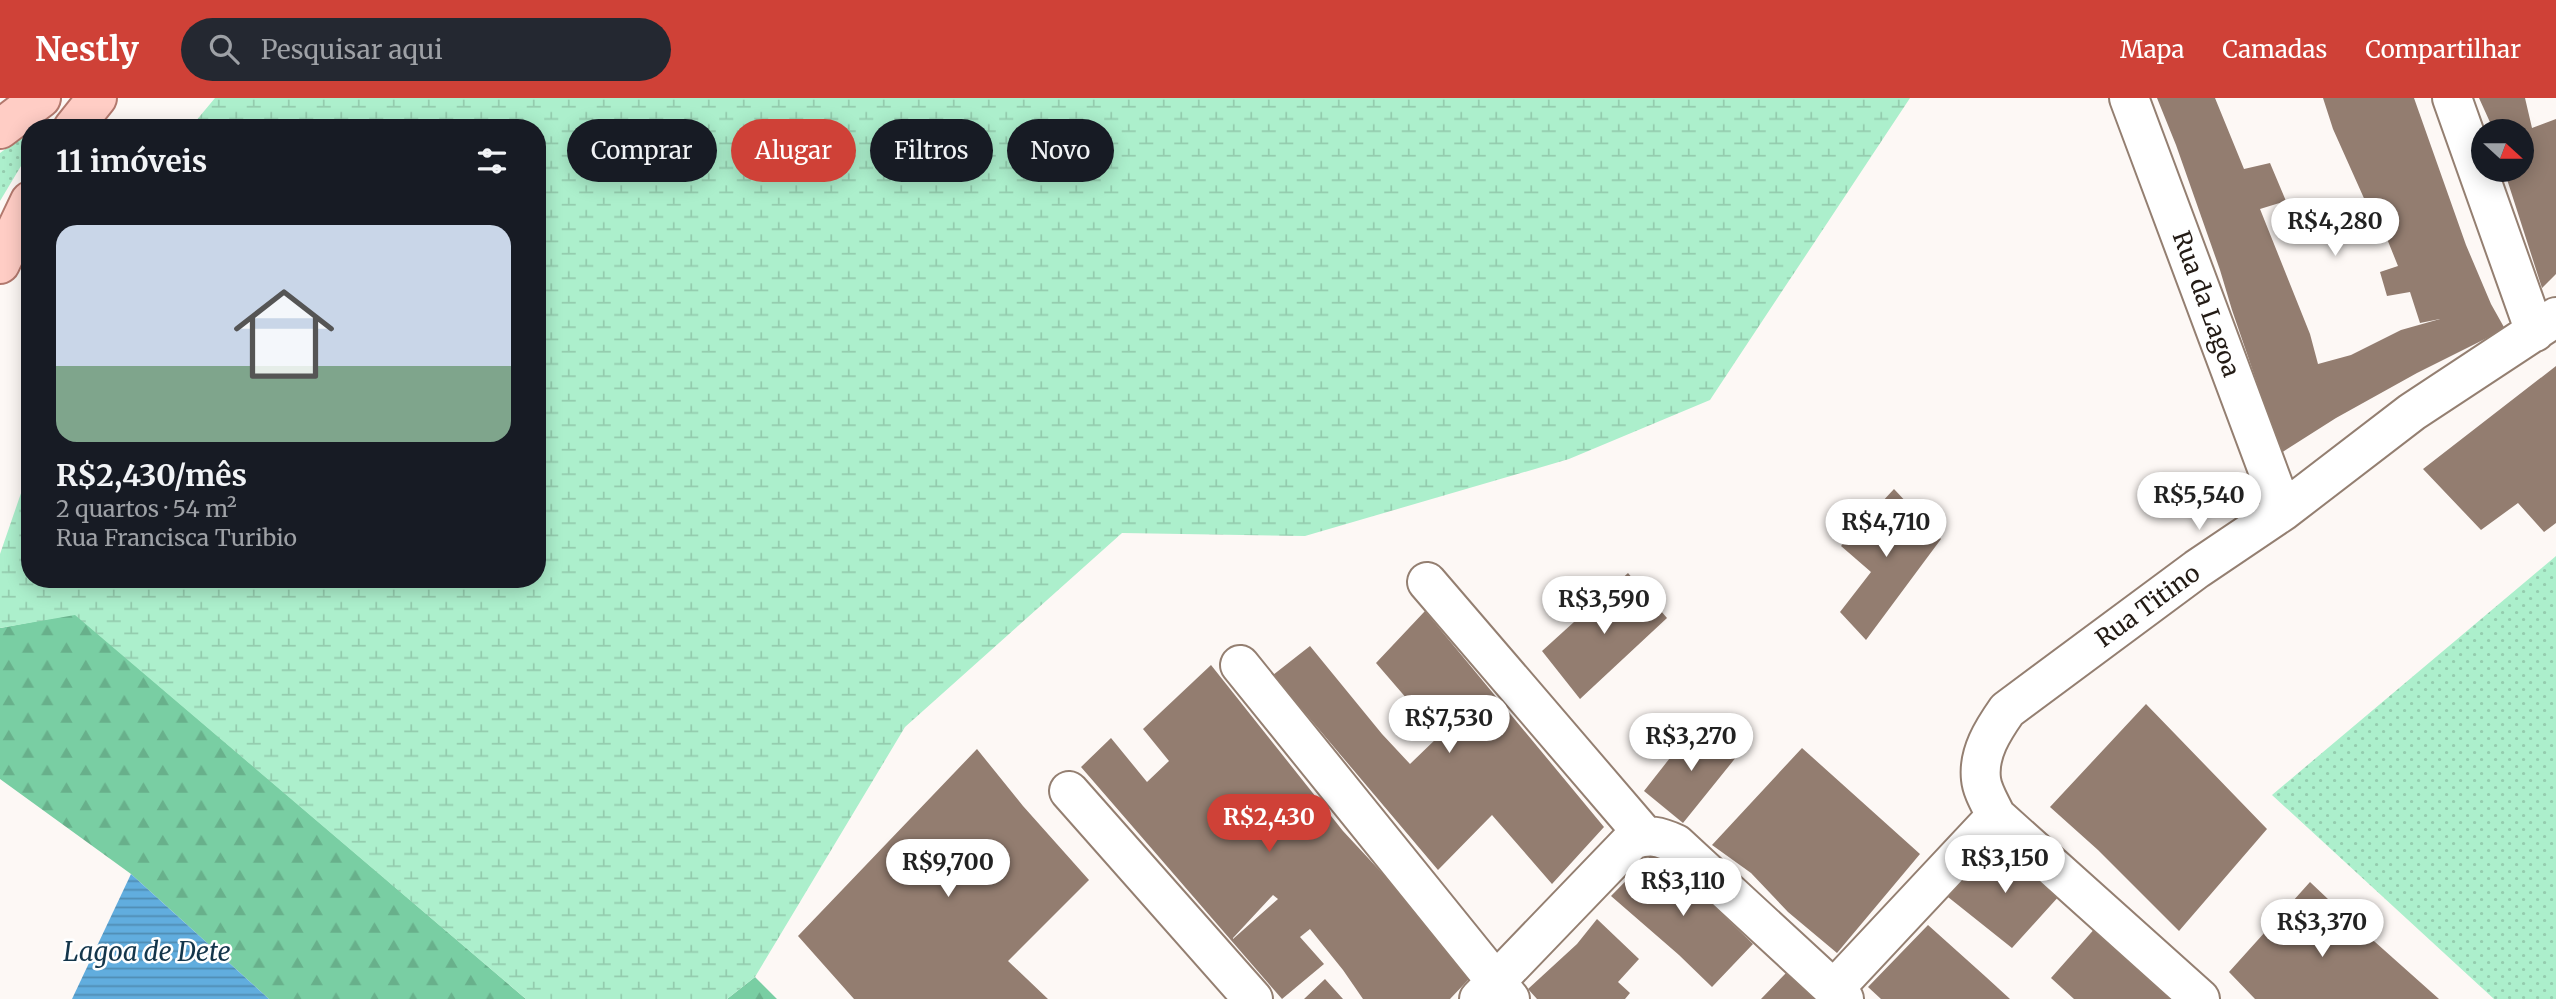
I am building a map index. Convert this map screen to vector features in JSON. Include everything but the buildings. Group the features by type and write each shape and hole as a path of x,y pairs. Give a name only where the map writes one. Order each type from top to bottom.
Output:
{"main road":[{"path":"0,129 41,98"},
{"path":"81,119 96,98"},
{"path":"0,264 21,220"}],"street":[{"name":"Rua da Lagoa","path":"2129,98 2283,511"},
{"path":"2452,98 2546,324"},
{"name":"Rua Titino","path":"1996,816 1981,780 1982,757 1992,731 2007,710 2197,569 2283,511 2412,412 2546,324"},
{"path":"1427,582 1660,840 1839,994 1996,816 2200,999"},
{"path":"1240,665 1495,993 1632,840 1660,840"},
{"path":"1069,791 1253,999"}],"green space":[{"path":"215,98 1910,98 1710,400 1569,459 1305,536 1122,533 905,727 755,977 727,999 526,999 75,615 0,628 0,554 21,493 21,588 546,588 546,119 198,119"},
{"path":"21,138 21,166 0,201 0,153"},
{"path":"2556,556 2556,999 2494,999 2272,795"},
{"path":"75,614 526,999 269,999 131,874 0,779 0,628"},
{"path":"755,977 777,999 727,999"}],"water":[{"name":"Lagoa de Dete","path":"131,874 269,999 72,999"}]}
